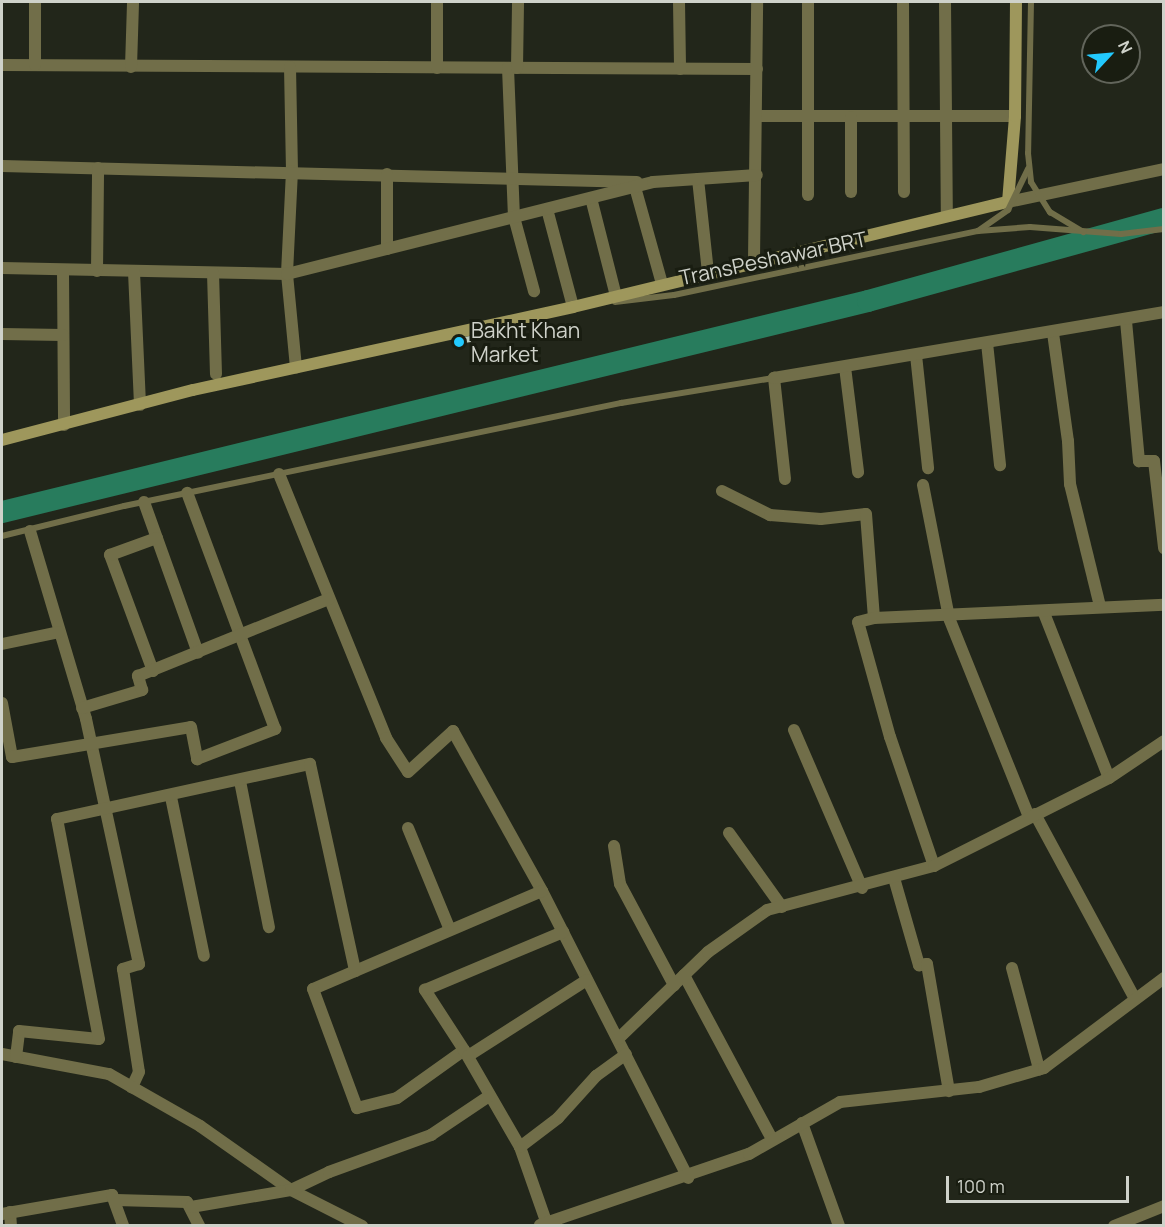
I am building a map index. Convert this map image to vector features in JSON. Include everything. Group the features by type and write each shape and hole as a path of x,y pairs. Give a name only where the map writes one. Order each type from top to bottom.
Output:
{"street":[{"path":"35,2 35,65"},
{"path":"131,67 133,2"},
{"path":"437,2 437,68"},
{"path":"518,2 513,68 514,217 534,291"},
{"path":"679,2 680,69"},
{"path":"754,261 757,176 757,2"},
{"path":"808,2 808,195"},
{"path":"903,2 904,192"},
{"path":"945,2 947,214"},
{"path":"1008,202 1015,116 1016,2"},
{"path":"2,65 756,69"},
{"path":"290,67 292,171 287,274 296,368"},
{"path":"756,116 1015,116"},
{"path":"851,117 851,192"},
{"path":"2,166 292,171 653,182 757,176"},
{"path":"97,271 98,168"},
{"path":"2,440 296,368 573,307 947,214 1164,169"},
{"path":"387,174 387,249"},
{"path":"698,179 708,272"},
{"path":"2,268 287,274 653,182"},
{"path":"635,187 662,284"},
{"path":"591,198 616,296"},
{"path":"547,209 573,307"},
{"path":"63,271 64,425"},
{"path":"134,272 140,405"},
{"path":"213,273 216,374"},
{"path":"785,479 774,378 1126,321 1164,312"},
{"path":"1126,321 1139,461 1154,461 1164,548"},
{"path":"1053,333 1068,441 1070,484 1100,606"},
{"path":"2,334 63,335"},
{"path":"987,343 1000,465"},
{"path":"916,355 928,468"},
{"path":"845,367 858,472"},
{"path":"279,474 386,738 408,772 453,731 542,891 688,1178"},
{"path":"923,485 949,618 1032,815 1135,999"},
{"path":"722,491 770,515 821,519 866,514 874,618"},
{"path":"2,703 7,758 191,727 197,759 275,729 243,635 188,493"},
{"path":"144,502 198,653"},
{"path":"30,531 82,708 139,964 123,969 139,1072 132,1087"},
{"path":"153,671 110,555 157,538"},
{"path":"82,708 142,690 138,676 329,599"},
{"path":"934,866 890,737 858,622 874,618 949,618 1044,613 1100,606 1164,605"},
{"path":"1044,613 1109,778"},
{"path":"2,644 59,632"},
{"path":"794,730 862,888"},
{"path":"618,1039 708,952 757,917 782,907 862,888 934,866 1109,778 1164,741"},
{"path":"16,1057 19,1031 99,1039 57,819 171,797 310,764 355,971"},
{"path":"240,781 269,927"},
{"path":"171,797 204,956"},
{"path":"408,828 450,930"},
{"path":"729,832 782,907"},
{"path":"614,846 620,884 674,985"},
{"path":"894,878 919,965 927,964 949,1091"},
{"path":"542,891 313,989 357,1108 397,1098 466,1053 587,980"},
{"path":"563,932 424,990 466,1053 520,1147 544,1225 563,1222 749,1154 840,1102 949,1091 1038,1069 1073,1048 1164,978"},
{"path":"1012,968 1038,1069"},
{"path":"684,975 772,1139"},
{"path":"2,1054 109,1074 200,1126 291,1190 362,1226"},
{"path":"520,1147 558,1118 596,1076 626,1054"},
{"path":"116,1200 180,1201 191,1207 291,1190 329,1172 431,1135 489,1096"},
{"path":"802,1123 839,1226"},
{"path":"11,1226 6,1213 112,1195 116,1200 123,1226"},
{"path":"1114,1226 1164,1206"},
{"path":"191,1207 199,1226"}],"lane":[{"name":"TransPeshawar BRT","path":"1031,2 1029,168 1039,199 1050,212 1083,232"},
{"name":"TransPeshawar BRT","path":"978,231 1008,210 1029,168"},
{"name":"TransPeshawar BRT","path":"573,307 675,296 978,231 1030,227 1121,234 1164,229"},
{"path":"2,536 144,502 621,403 774,378"}],"building":[{"path":"470,336 471,342 456,344 455,338"}],"waterway":[{"path":"2,512 868,301 1164,219"}],"place":[{"name":"Bakht Khan Market","path":"459,342"}]}
